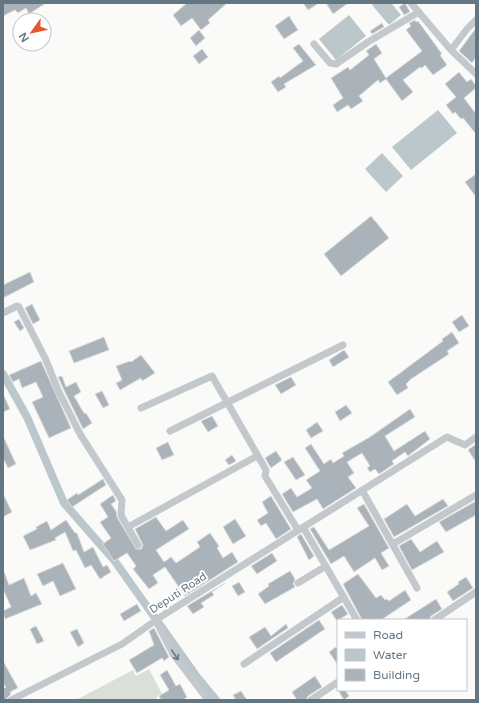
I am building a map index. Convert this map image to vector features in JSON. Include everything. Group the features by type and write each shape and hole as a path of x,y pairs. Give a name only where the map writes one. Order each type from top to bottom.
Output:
{"street":[{"path":"412,3 451,50 476,74"},
{"path":"314,44 330,63 336,64 368,42 419,12"},
{"path":"451,50 476,20"},
{"path":"3,313 17,306 19,307 46,360 58,390 80,434 122,500 121,515 138,545"},
{"path":"170,431 343,345"},
{"path":"141,408 209,376 215,379 227,403 266,470 264,476 326,566 356,619"},
{"name":"Deputi Road","path":"11,700 122,644 353,495 447,437 465,445 476,437"},
{"path":"128,527 258,456"},
{"path":"362,490 417,588"},
{"path":"393,544 476,495"},
{"path":"298,583 326,566"},
{"path":"436,619 476,592"},
{"path":"244,664 344,597"},
{"path":"156,621 173,654 208,700"},
{"path":"311,700 337,683"}],"shaded area":[{"path":"149,669 162,694 157,696 156,700 76,700 133,670 136,676"}],"water":[{"path":"374,3 391,3 401,15 389,25 372,5"},
{"path":"349,15 366,36 336,60 319,39"},
{"path":"438,110 457,133 411,170 392,147"},
{"path":"382,153 403,176 386,192 365,169"}],"building":[{"path":"3,3 46,3 32,12 28,12 26,8 20,12 15,10 3,16"},
{"path":"187,3 227,3 208,20 210,23 201,30 192,18 181,26 173,15"},
{"path":"303,3 319,3 308,10"},
{"path":"326,3 348,3 333,14"},
{"path":"405,3 410,12 404,15 399,7"},
{"path":"289,16 298,30 284,39 275,26"},
{"path":"415,20 416,22 418,21 442,54 440,55 447,65 433,75 425,65 403,80 413,92 402,101 386,79 380,83 378,80 359,96 363,101 351,109 348,105 337,112 333,105 343,98 331,78 348,67 350,70 369,55 366,51 376,44 382,53 374,59 386,78 422,51 406,30 411,26 409,23"},
{"path":"382,23 384,27 372,34 370,31"},
{"path":"476,28 476,57 472,63 459,51"},
{"path":"199,30 205,38 196,46 190,38"},
{"path":"299,44 316,65 284,84 286,87 278,92 271,82 279,76 280,78 303,61 293,48"},
{"path":"202,49 208,57 199,64 193,56"},
{"path":"459,72 467,82 471,79 476,86 476,88 464,98 476,114 476,134 463,118 461,119 455,112 453,114 446,105 456,97 445,84"},
{"path":"476,174 476,197 465,182"},
{"path":"371,216 389,238 341,276 324,254"},
{"path":"30,272 34,282 3,298 3,285"},
{"path":"32,304 40,320 33,324 25,308"},
{"path":"462,315 469,326 459,332 452,322"},
{"path":"19,319 24,328 20,331 14,322"},
{"path":"452,332 459,343 447,351 449,354 411,379 406,384 408,388 397,395 388,382 443,341 442,339"},
{"path":"104,337 109,350 74,363 69,351"},
{"path":"344,350 349,357 333,367 329,360"},
{"path":"141,355 155,373 142,381 141,378 120,390 116,383 122,380 116,366 130,361 131,362"},
{"path":"41,361 71,428 49,438 32,402 43,397 36,382 22,388 19,379 13,382 9,375"},
{"path":"62,376 66,387 76,382 81,392 74,396 92,423 83,429 58,377"},
{"path":"291,377 296,385 281,394 275,385"},
{"path":"102,391 109,405 103,408 95,394"},
{"path":"3,394 10,409 3,412"},
{"path":"346,405 352,413 340,421 335,412"},
{"path":"410,409 415,417 385,436 394,451 425,431 430,439 408,456 405,452 392,461 394,464 379,474 375,469 370,472 367,468 370,466 362,453 347,462 354,473 348,477 356,488 323,509 317,499 293,512 282,494 291,488 297,497 312,488 306,480 320,471 305,448 311,444 324,464 331,459 333,463 344,456 342,453 370,437"},
{"path":"212,416 218,426 208,432 201,421"},
{"path":"317,422 323,431 311,438 306,430"},
{"path":"3,436 16,464 8,468 3,458"},
{"path":"168,442 174,455 162,460 156,448"},
{"path":"476,444 476,462 468,450"},
{"path":"276,451 282,460 271,468 265,458"},
{"path":"232,455 236,461 229,465 225,460"},
{"path":"293,457 305,475 296,480 284,462"},
{"path":"103,479 106,485 72,507 67,500 77,493 78,495"},
{"path":"3,494 12,512 3,517"},
{"path":"113,495 116,501 111,504 136,549 141,549 143,545 135,529 156,517 166,531 183,520 189,529 156,550 164,562 171,557 176,563 200,547 197,542 210,533 219,546 217,548 223,558 232,552 238,562 185,596 165,567 153,575 158,583 149,589 133,569 136,566 127,553 114,561 103,544 111,538 100,522 108,517 100,504"},
{"path":"271,496 291,529 276,539 266,523 261,526 257,520 268,513 262,502"},
{"path":"443,499 448,506 394,537 384,519 407,504 415,516"},
{"path":"476,501 476,515 446,532 439,522"},
{"path":"364,504 389,548 381,553 389,566 382,570 375,558 354,572 344,556 331,564 310,529 314,527 329,550 369,526 357,508"},
{"path":"235,519 246,536 233,544 223,527"},
{"path":"66,520 75,533 77,533 84,552 93,547 103,567 107,565 111,572 100,579 91,565 85,568 76,550 73,551 65,532 55,538 56,540 30,550 23,536 37,529 36,527 47,521 51,530"},
{"path":"301,534 314,556 309,560 297,537"},
{"path":"411,539 420,552 437,541 444,552 412,570 399,546"},
{"path":"272,553 277,561 257,574 251,566"},
{"path":"63,563 76,589 60,596 53,581 43,586 37,574"},
{"path":"3,569 9,585 24,578 31,596 36,593 42,604 5,619 3,611 11,607 3,589"},
{"path":"290,571 295,579 293,584 295,587 265,604 258,594 269,586 268,584"},
{"path":"358,574 376,598 381,595 385,600 387,599 389,601 405,590 411,600 382,619 361,619 343,584"},
{"path":"466,577 473,588 453,601 447,592"},
{"path":"239,582 245,592 238,596 232,586"},
{"path":"225,583 212,592 214,595 201,603 204,607 193,614 187,606"},
{"path":"436,599 442,609 431,616 430,619 405,619"},
{"path":"137,604 141,611 124,621 120,614"},
{"path":"342,605 348,614 340,619 337,619 337,621 331,612"},
{"path":"319,620 325,629 276,662 270,653"},
{"path":"286,624 288,628 257,649 249,637 265,627 271,636"},
{"path":"36,626 44,641 37,644 30,629"},
{"path":"154,628 169,657 164,661 162,658 137,673 129,660 154,645 149,631"},
{"path":"77,629 84,643 78,647 70,632"},
{"path":"336,647 337,664 329,652"},
{"path":"3,661 18,688 10,692 11,694 5,700 3,700 3,689 6,687 3,683"},
{"path":"167,670 176,686 180,684 187,697 183,700 161,700 159,696 169,690 160,675"},
{"path":"315,676 322,687 308,696 306,700 297,700 292,692"},
{"path":"241,691 247,700 236,700 233,695"},
{"path":"339,691 346,691 349,696 344,700"}],"waterway":[{"path":"3,374 27,417 64,503 114,560 197,677 216,700"}]}
